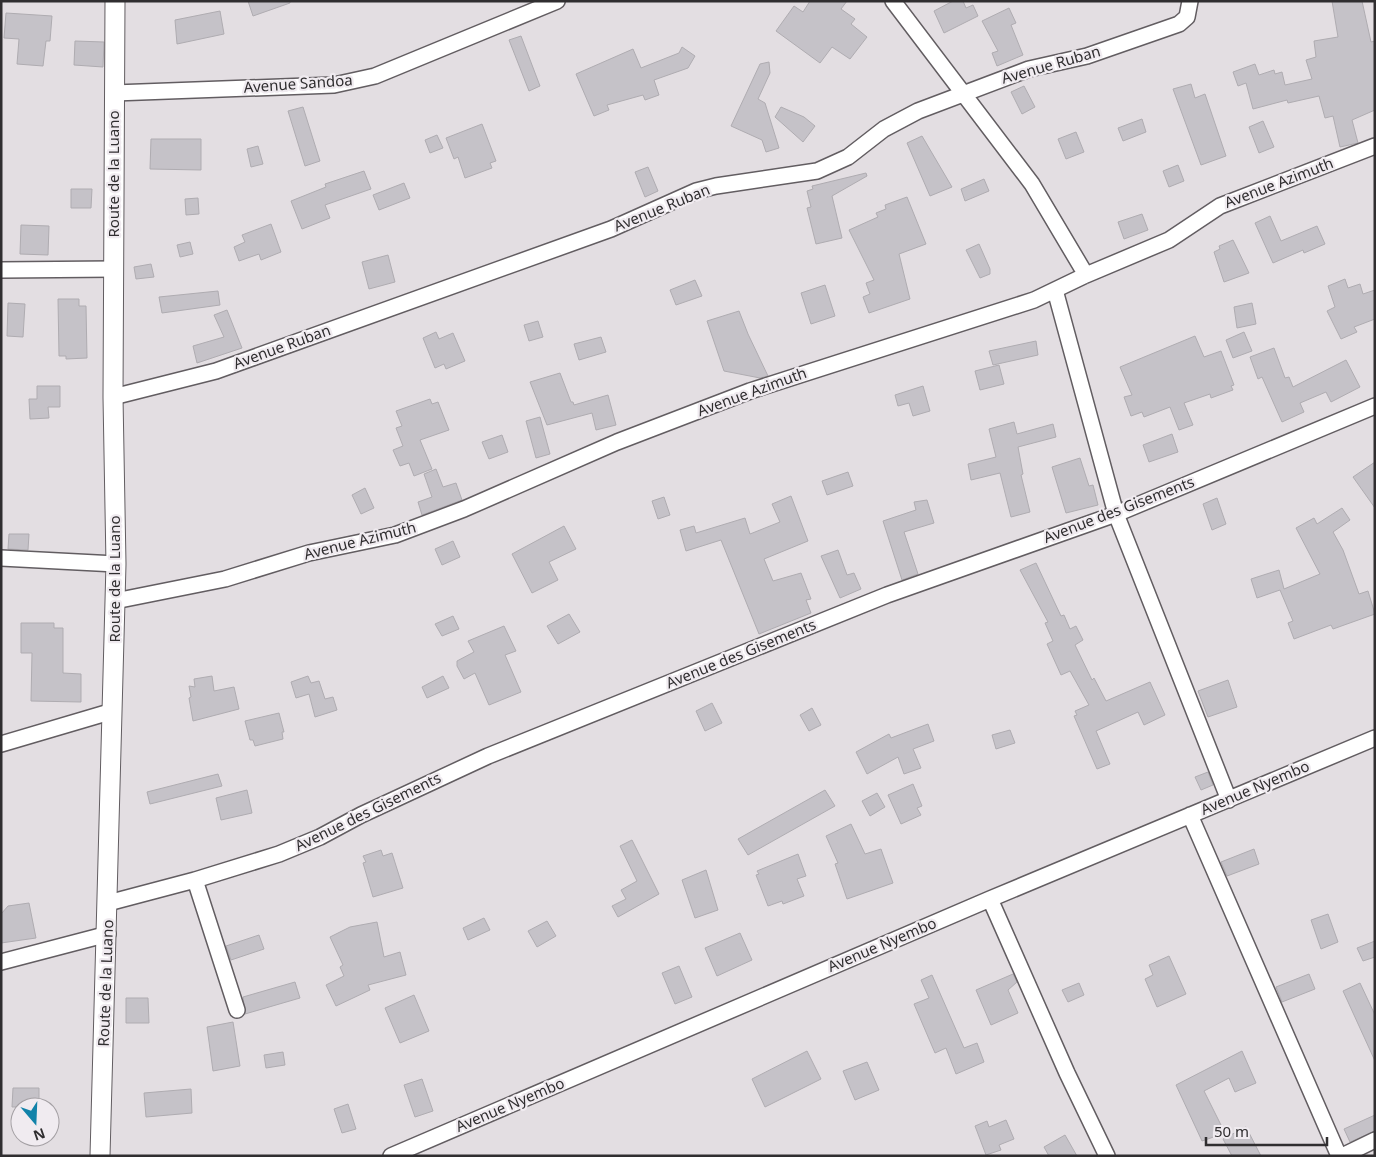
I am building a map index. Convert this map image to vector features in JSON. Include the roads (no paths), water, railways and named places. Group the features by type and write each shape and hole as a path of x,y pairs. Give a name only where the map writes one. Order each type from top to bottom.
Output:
{"street":[{"name":"Route de la Luano","path":"98,1155 108,934 116,564 113,397 115,1"},
{"name":"Avenue Sandoa","path":"114,93 334,85 356,81 375,76 557,1"},
{"path":"893,1 1032,184 1086,275"},
{"name":"Avenue Ruban","path":"113,397 225,368 611,229 696,191 716,186 817,171 833,165 902,118 962,93 1029,69 1087,56 1179,24 1187,17 1190,1"},
{"name":"Avenue Azimuth","path":"115,601 225,579 309,553 396,535 464,509 617,442 759,388 990,314 1055,290 1169,240 1220,206 1375,146"},
{"path":"1,270 114,269"},
{"path":"1055,290 1116,514 1229,800"},
{"name":"Avenue des Gisements","path":"108,903 195,880 278,854 320,837 370,810 479,759 887,595 1116,514 1375,406"},
{"path":"1,558 116,564"},
{"path":"1,744 113,711"},
{"name":"Avenue Nyembo","path":"391,1156 990,898 1375,738"},
{"path":"1190,815 1341,1156 1375,1140"},
{"path":"195,880 237,1010"},
{"path":"990,898 1067,1073 1107,1156"},
{"path":"1,962 108,934"}]}
